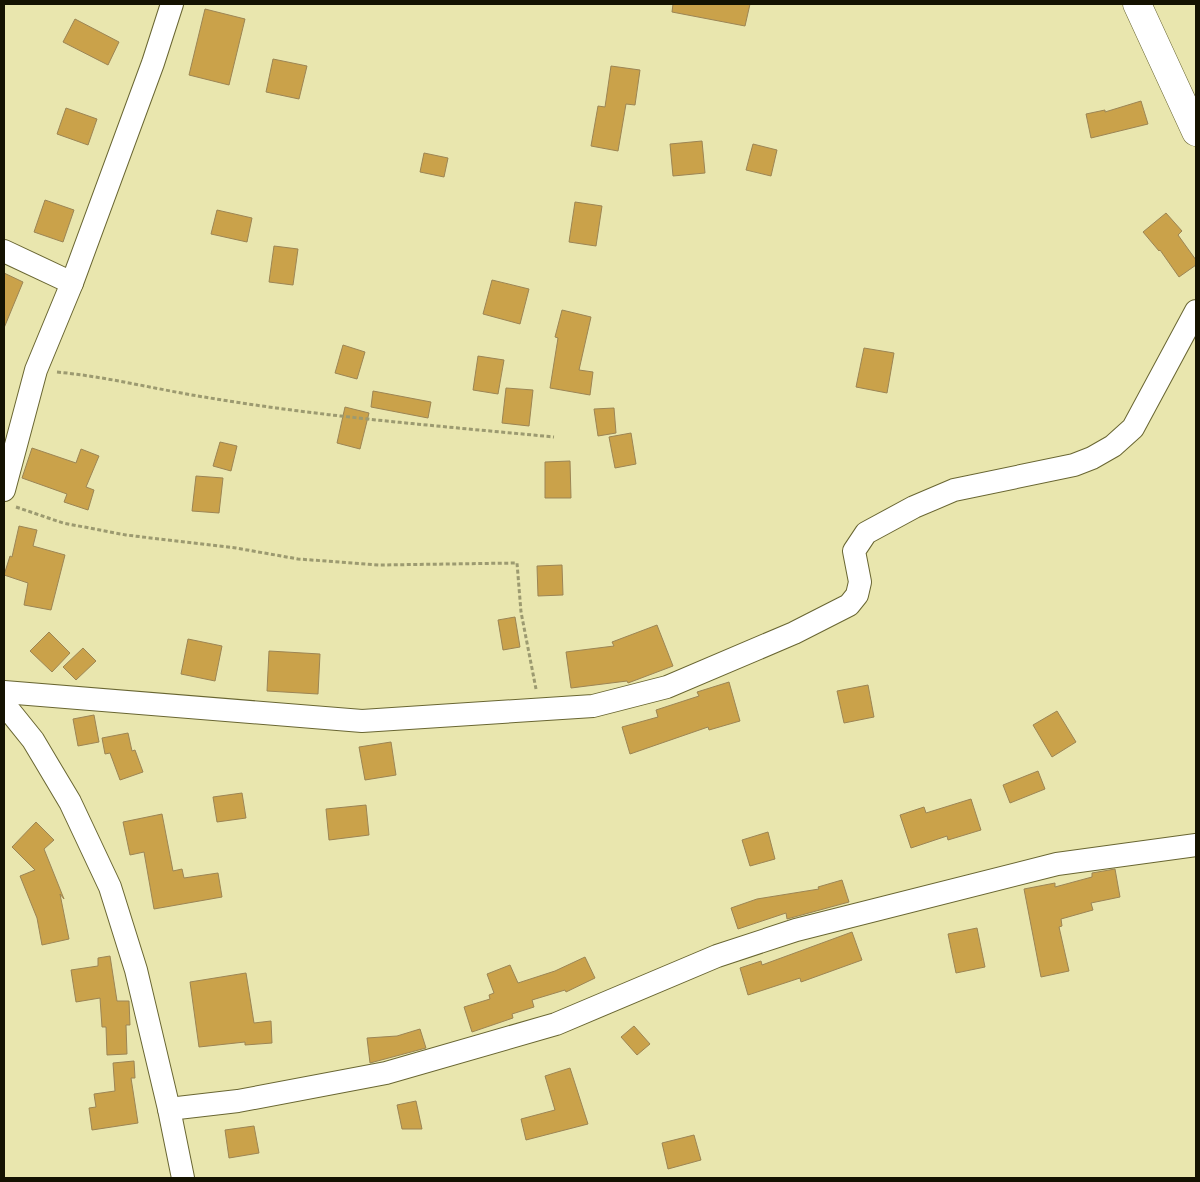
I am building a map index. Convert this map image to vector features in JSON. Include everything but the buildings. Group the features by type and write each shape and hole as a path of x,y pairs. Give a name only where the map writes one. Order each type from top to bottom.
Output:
{"street":[{"path":"8,498 36,370 72,283 153,62 172,4"},
{"path":"1137,4 1196,132"},
{"path":"4,251 72,283"},
{"path":"4,692 362,721 593,706 667,687 849,606 857,595 860,582 854,551 866,533 954,490 1074,465 1092,458 1113,446 1133,428 1196,311"},
{"path":"4,704 33,740 60,786 110,887 136,970 169,1109 183,1178"},
{"path":"169,1109 238,1101 386,1073 556,1024 717,956 796,930 1057,864 1196,845"}],"path":[{"path":"36,370 91,375 210,398 352,418 554,437"},
{"path":"8,498 62,523 126,535 236,548 298,559 379,565 517,563 521,612 531,656 539,710"}]}
